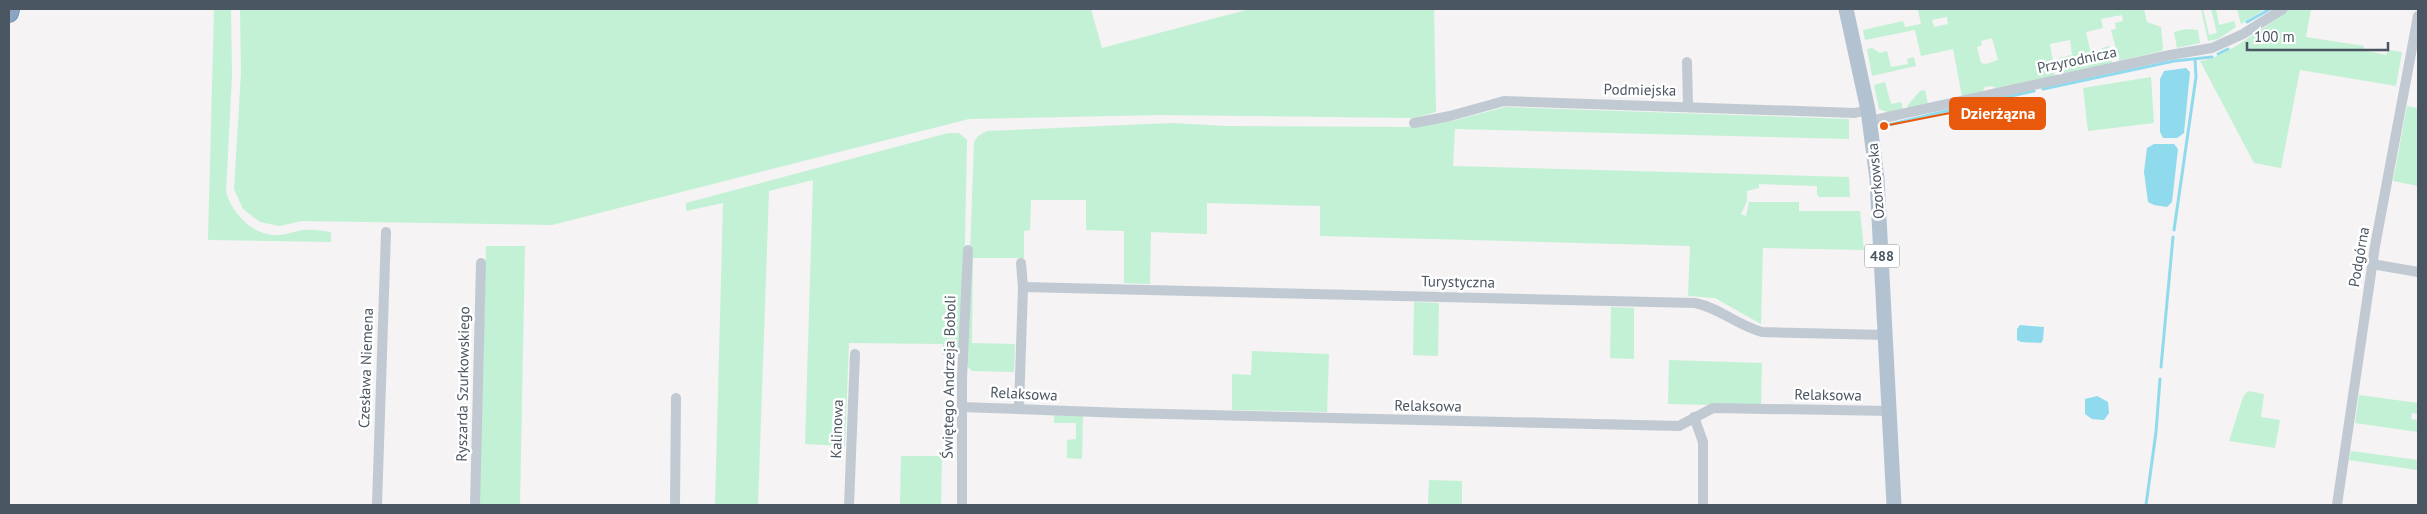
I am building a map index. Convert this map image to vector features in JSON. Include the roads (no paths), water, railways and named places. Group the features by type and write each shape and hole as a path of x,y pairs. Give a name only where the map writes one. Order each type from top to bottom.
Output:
{"highway":[{"path":"9,13 10,9"}],"main road":[{"name":"Ozorkowska","path":"1846,9 1869,116 1878,188 1894,505"}],"street":[{"name":"Przyrodnicza","path":"1869,116 2212,48 2243,34 2283,9"},
{"name":"Podgórna","path":"2337,505 2372,264 2418,16"},
{"path":"1687,62 1688,106"},
{"name":"Podmiejska","path":"1414,123 1450,116 1504,101 1688,106 1855,113 1869,116"},
{"name":"Czesława Niemena","path":"377,505 386,232"},
{"name":"Świętego Andrzeja Boboli","path":"962,505 962,407 968,250"},
{"name":"Ryszarda Szurkowskiego","path":"475,505 481,263"},
{"path":"1019,407 1023,287 1021,263"},
{"path":"2372,264 2418,272"},
{"name":"Turystyczna","path":"1023,287 1696,303 1711,306 1748,329 1762,332 1886,335"},
{"name":"Kalinowa","path":"849,505 855,354"},
{"path":"675,505 676,398"},
{"name":"Relaksowa","path":"962,407 1019,407 1040,410 1123,413 1679,426 1713,408 1890,411"},
{"path":"1694,417 1703,442 1703,505"}],"water":[{"path":"2186,68 2190,72 2184,133 2177,138 2163,138 2160,132 2160,79 2164,71"},
{"path":"2154,144 2174,144 2178,149 2172,202 2167,207 2148,202 2144,172 2147,148"},
{"path":"2020,325 2044,327 2041,343 2017,340 2017,329"},
{"path":"2097,396 2108,402 2109,413 2104,420 2092,419 2085,414 2085,399"}],"waterway":[{"path":"2247,22 2270,9"},
{"path":"2218,54 2228,49"},
{"path":"2043,89 2174,61 2212,57"},
{"path":"2174,230 2196,77 2195,59"},
{"path":"1989,101 2034,91"},
{"path":"1884,126 1976,104"},
{"path":"2161,367 2173,237"},
{"path":"2146,505 2156,432 2160,379"}],"place":[{"name":"Dzierżązna","path":"1884,126"}]}
